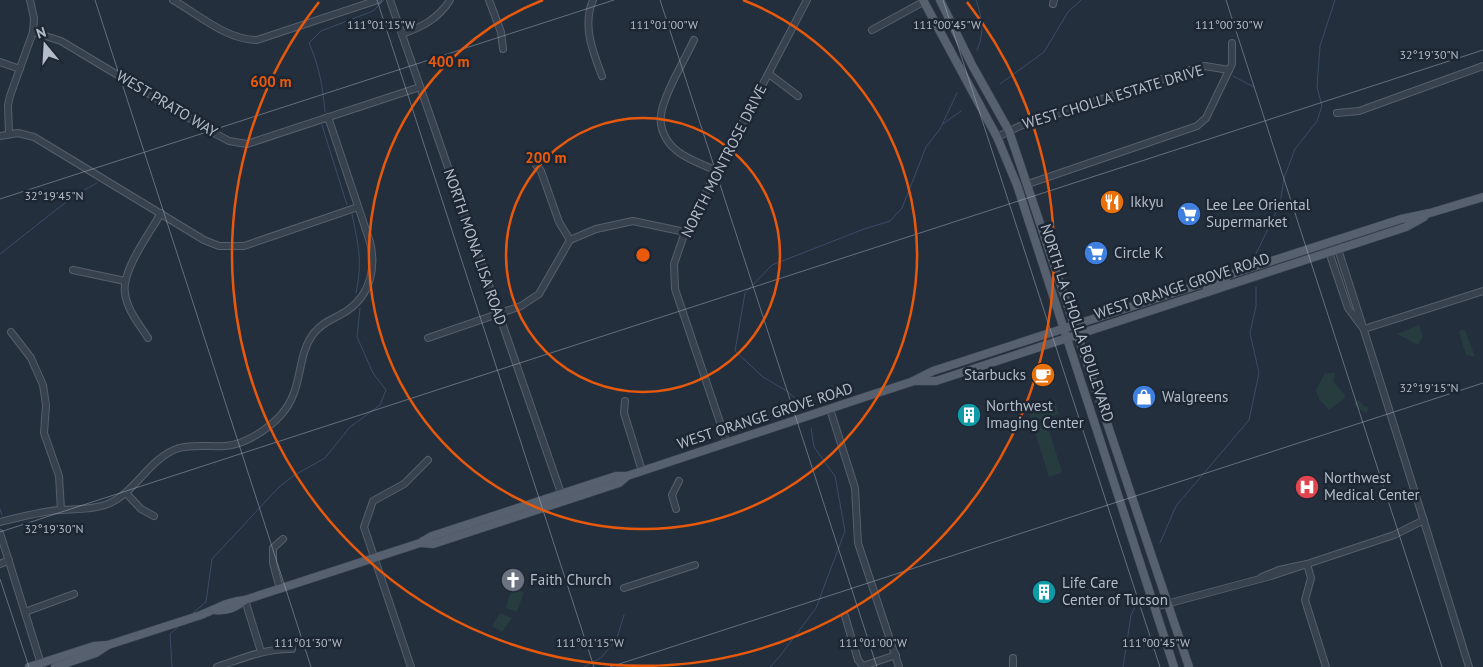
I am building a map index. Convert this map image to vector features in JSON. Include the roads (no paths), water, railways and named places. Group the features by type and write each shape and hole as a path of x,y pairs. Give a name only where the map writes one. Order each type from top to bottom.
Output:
{"main road":[{"name":"NORTH LA CHOLLA BOULEVARD","path":"940,0 972,65 1009,131 1079,334 1189,667"},
{"name":"NORTH LA CHOLLA BOULEVARD","path":"923,1 998,137 1017,185 1174,667"},
{"name":"WEST ORANGE GROVE ROAD","path":"29,667 41,665 94,646 108,645 215,610 225,611 237,607 245,600 420,543 432,536 616,476 627,476 830,410 911,382 933,371 1075,324 1401,219 1430,214 1483,197"},
{"name":"WEST ORANGE GROVE ROAD","path":"911,382 936,381 1067,339 1406,227 1430,214"},
{"path":"1208,292 1207,289 1210,286 1242,275 1261,264"},
{"name":"WEST ORANGE GROVE ROAD","path":"420,543 433,544 521,516 619,483 627,476"},
{"name":"WEST ORANGE GROVE ROAD","path":"55,667 96,654 108,645"}],"street":[{"path":"9,134 8,105 33,32 34,18 30,0"},
{"path":"173,0 227,33 257,40 378,0"},
{"name":"NORTH MONA LISA ROAD","path":"390,0 561,494"},
{"path":"402,34 429,22 440,13 450,0"},
{"path":"490,0 501,32 503,50"},
{"path":"593,0 588,17 588,30 591,47 602,76"},
{"name":"NORTH MONTROSE DRIVE","path":"727,443 675,289 674,264 685,232 807,0"},
{"path":"872,30 923,1"},
{"name":"WEST PRATO WAY","path":"33,32 61,41 229,141 247,144 420,87"},
{"path":"694,40 664,104 660,115 661,128 667,140 676,150 717,171"},
{"path":"1028,184 1197,126 1206,118 1230,70 1233,57 1232,43"},
{"path":"0,62 20,69"},
{"name":"WEST CHOLLA ESTATE DRIVE","path":"998,137 1009,131 1196,68 1205,66 1230,70"},
{"path":"1337,113 1359,111 1483,66"},
{"path":"769,74 798,96"},
{"path":"0,522 34,513 85,509 105,505 126,493 167,454 190,446 227,446 256,435 281,415 296,390 307,346 315,331 328,320 355,304 362,297 369,281 373,256 328,117"},
{"path":"0,136 9,134 34,137 211,244 237,247 358,207"},
{"path":"536,166 541,171 560,222 570,240"},
{"path":"148,338 131,313 124,293 132,262 161,213"},
{"path":"428,338 521,306 539,294 549,280 555,263 570,240 596,229 633,221 685,232"},
{"path":"1335,240 1469,667"},
{"path":"1326,243 1348,308 1364,329"},
{"path":"73,270 126,281"},
{"path":"1364,329 1483,291"},
{"path":"11,332 32,358 43,385 46,405 44,433 59,476 61,510"},
{"path":"625,401 624,413 642,471"},
{"path":"830,410 855,488 858,543 899,667"},
{"path":"411,667 364,527 374,501 404,484 428,460"},
{"path":"676,508 672,495 679,481"},
{"path":"126,493 141,509 154,516"},
{"path":"1155,607 1307,564 1394,535 1424,520"},
{"path":"0,533 41,665"},
{"path":"280,589 273,563 273,548 283,539"},
{"path":"0,564 9,560"},
{"path":"1307,564 1311,578 1305,600 1326,667"},
{"path":"624,588 695,565"},
{"path":"25,612 74,594"},
{"path":"245,600 261,652"},
{"path":"845,616 858,660 863,666 896,655"},
{"path":"217,667 261,652 279,648 292,649"},
{"path":"1013,658 1013,667"}],"waterway":[{"path":"325,112 320,77 309,43 321,31 373,11 384,0"},
{"path":"976,0 982,25 977,50"},
{"path":"1000,84 1044,52 1068,12 1081,0"},
{"path":"1255,256 1280,204 1284,178 1295,149 1317,121 1322,106 1317,87 1320,46 1335,0"},
{"path":"1233,76 1254,87"},
{"path":"805,407 787,391 763,377 735,351 745,293 772,265 864,229 890,221 902,208 926,147 940,129 957,93"},
{"path":"943,124 961,111"},
{"path":"322,125 347,205"},
{"path":"0,254 75,195 97,183"},
{"path":"352,214 358,244 359,262 356,293"},
{"path":"1160,543 1176,506 1249,420 1259,373 1250,333 1256,306 1256,287"},
{"path":"193,613 206,602 212,559 279,487 293,476 325,458 350,427 380,405 386,390 373,373 357,337 360,308"},
{"path":"770,667 816,608 845,531 835,476 814,447 811,428"},
{"path":"0,509 2,515"},
{"path":"1123,667 1131,615 1139,598"},
{"path":"584,667 602,657 617,638 624,615"},
{"path":"172,667 170,634 179,626"}],"place":[{"name":"Ikkyu","path":"1112,202"},
{"name":"Lee Lee Oriental Supermarket","path":"1189,214"},
{"name":"Circle K","path":"1096,253"},
{"name":"Starbucks","path":"1043,375"},
{"name":"Walgreens","path":"1144,397"},
{"name":"Northwest Imaging Center","path":"969,415"},
{"name":"Northwest Medical Center","path":"1307,487"},
{"name":"Faith Church","path":"513,580"},
{"name":"Life Care Center of Tucson","path":"1044,592"}]}
